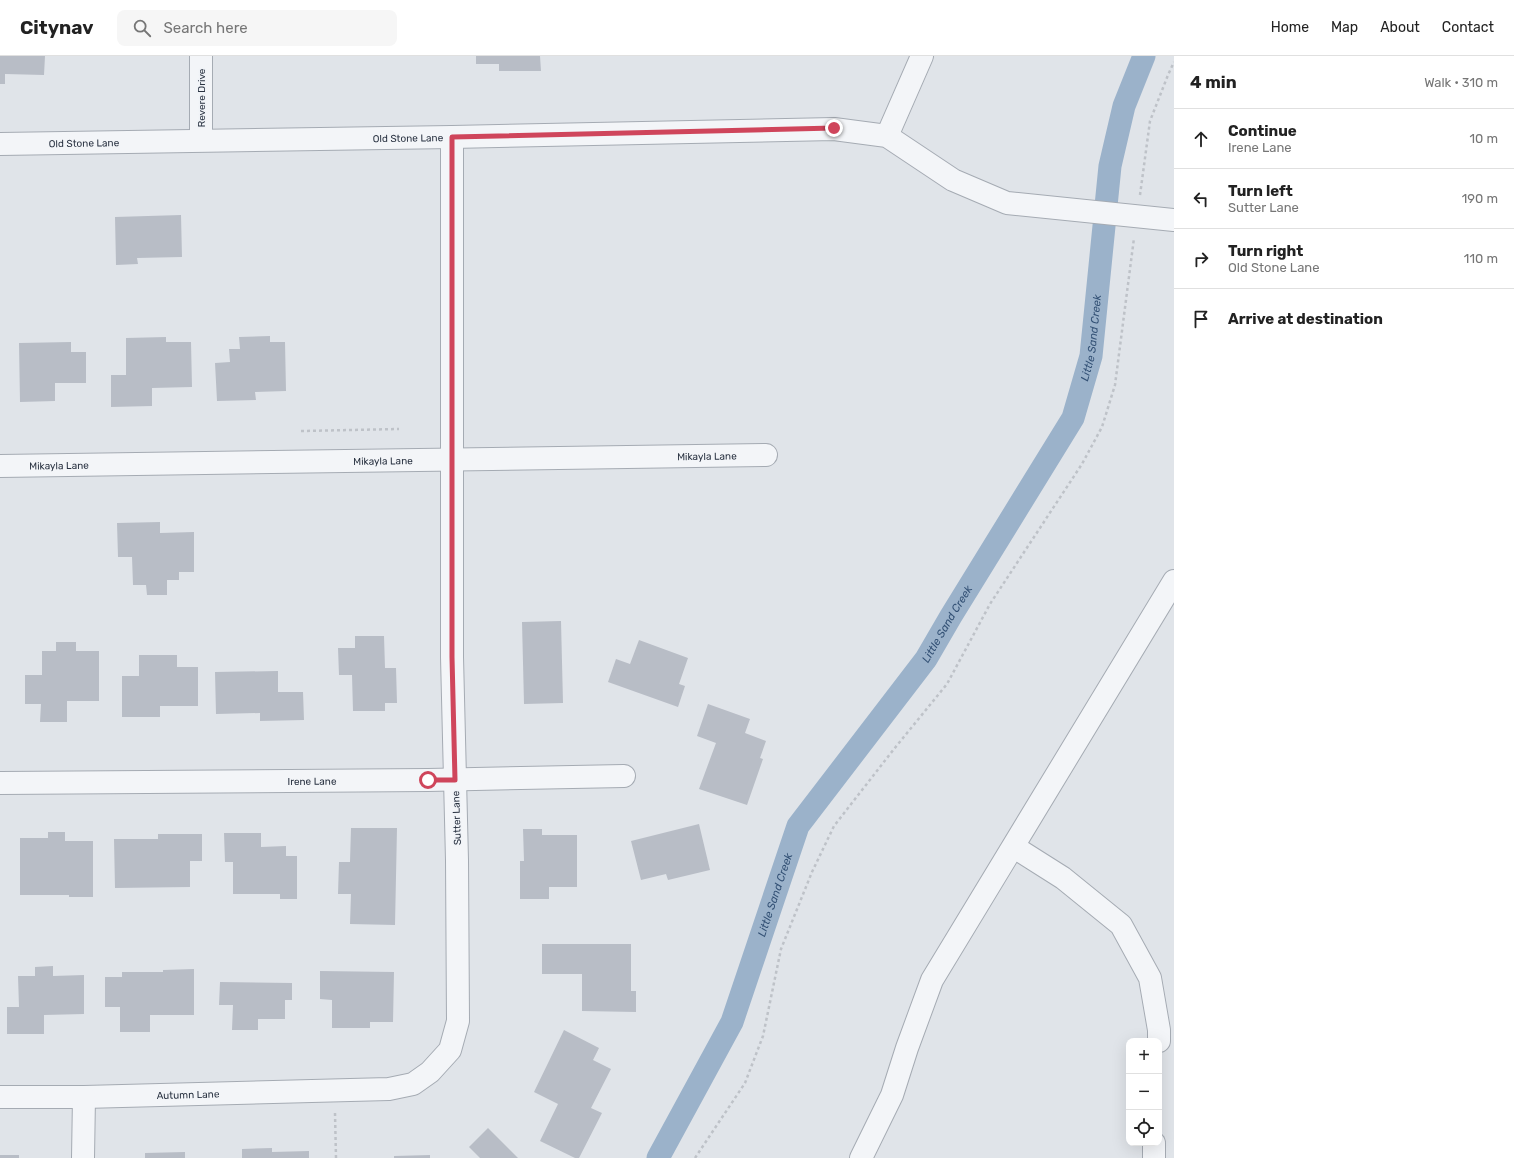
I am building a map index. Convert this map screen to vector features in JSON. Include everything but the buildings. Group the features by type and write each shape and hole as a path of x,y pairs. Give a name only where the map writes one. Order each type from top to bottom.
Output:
{"street":[{"name":"Revere Drive","path":"201,56 201,140"},
{"path":"922,56 887,136 953,180 1007,203 1174,220"},
{"name":"Old Stone Lane","path":"0,144 452,137 834,128 887,136"},
{"name":"Sutter Lane","path":"376,1089 389,1089 413,1084 430,1072 450,1050 458,1021 457,868 452,657 452,137"},
{"name":"Mikayla Lane","path":"0,466 766,455"},
{"path":"861,1158 892,1095 907,1048 932,980 1174,581"},
{"name":"Irene Lane","path":"0,784 455,780 624,776"},
{"path":"1014,847 1063,878 1121,925 1150,978 1159,1038"},
{"name":"Autumn Lane","path":"0,1097 84,1097 376,1089"},
{"path":"83,1158 84,1097"},
{"path":"1154,1146 1154,1158"}],"path":[{"path":"695,1158 745,1084 763,1036 781,949 812,872 834,826 947,684 990,604 1082,464 1102,427 1115,385 1136,216 1150,122 1174,62"},
{"path":"301,431 399,429"},
{"path":"335,1090 336,1158"}],"waterway":[{"name":"Little Sand Creek","path":"658,1158 732,1022 798,826 926,659 1073,418 1091,356 1110,166 1124,106 1144,56"}],"route":[{"path":"428,780 455,780 452,657 452,137 834,128"}]}
